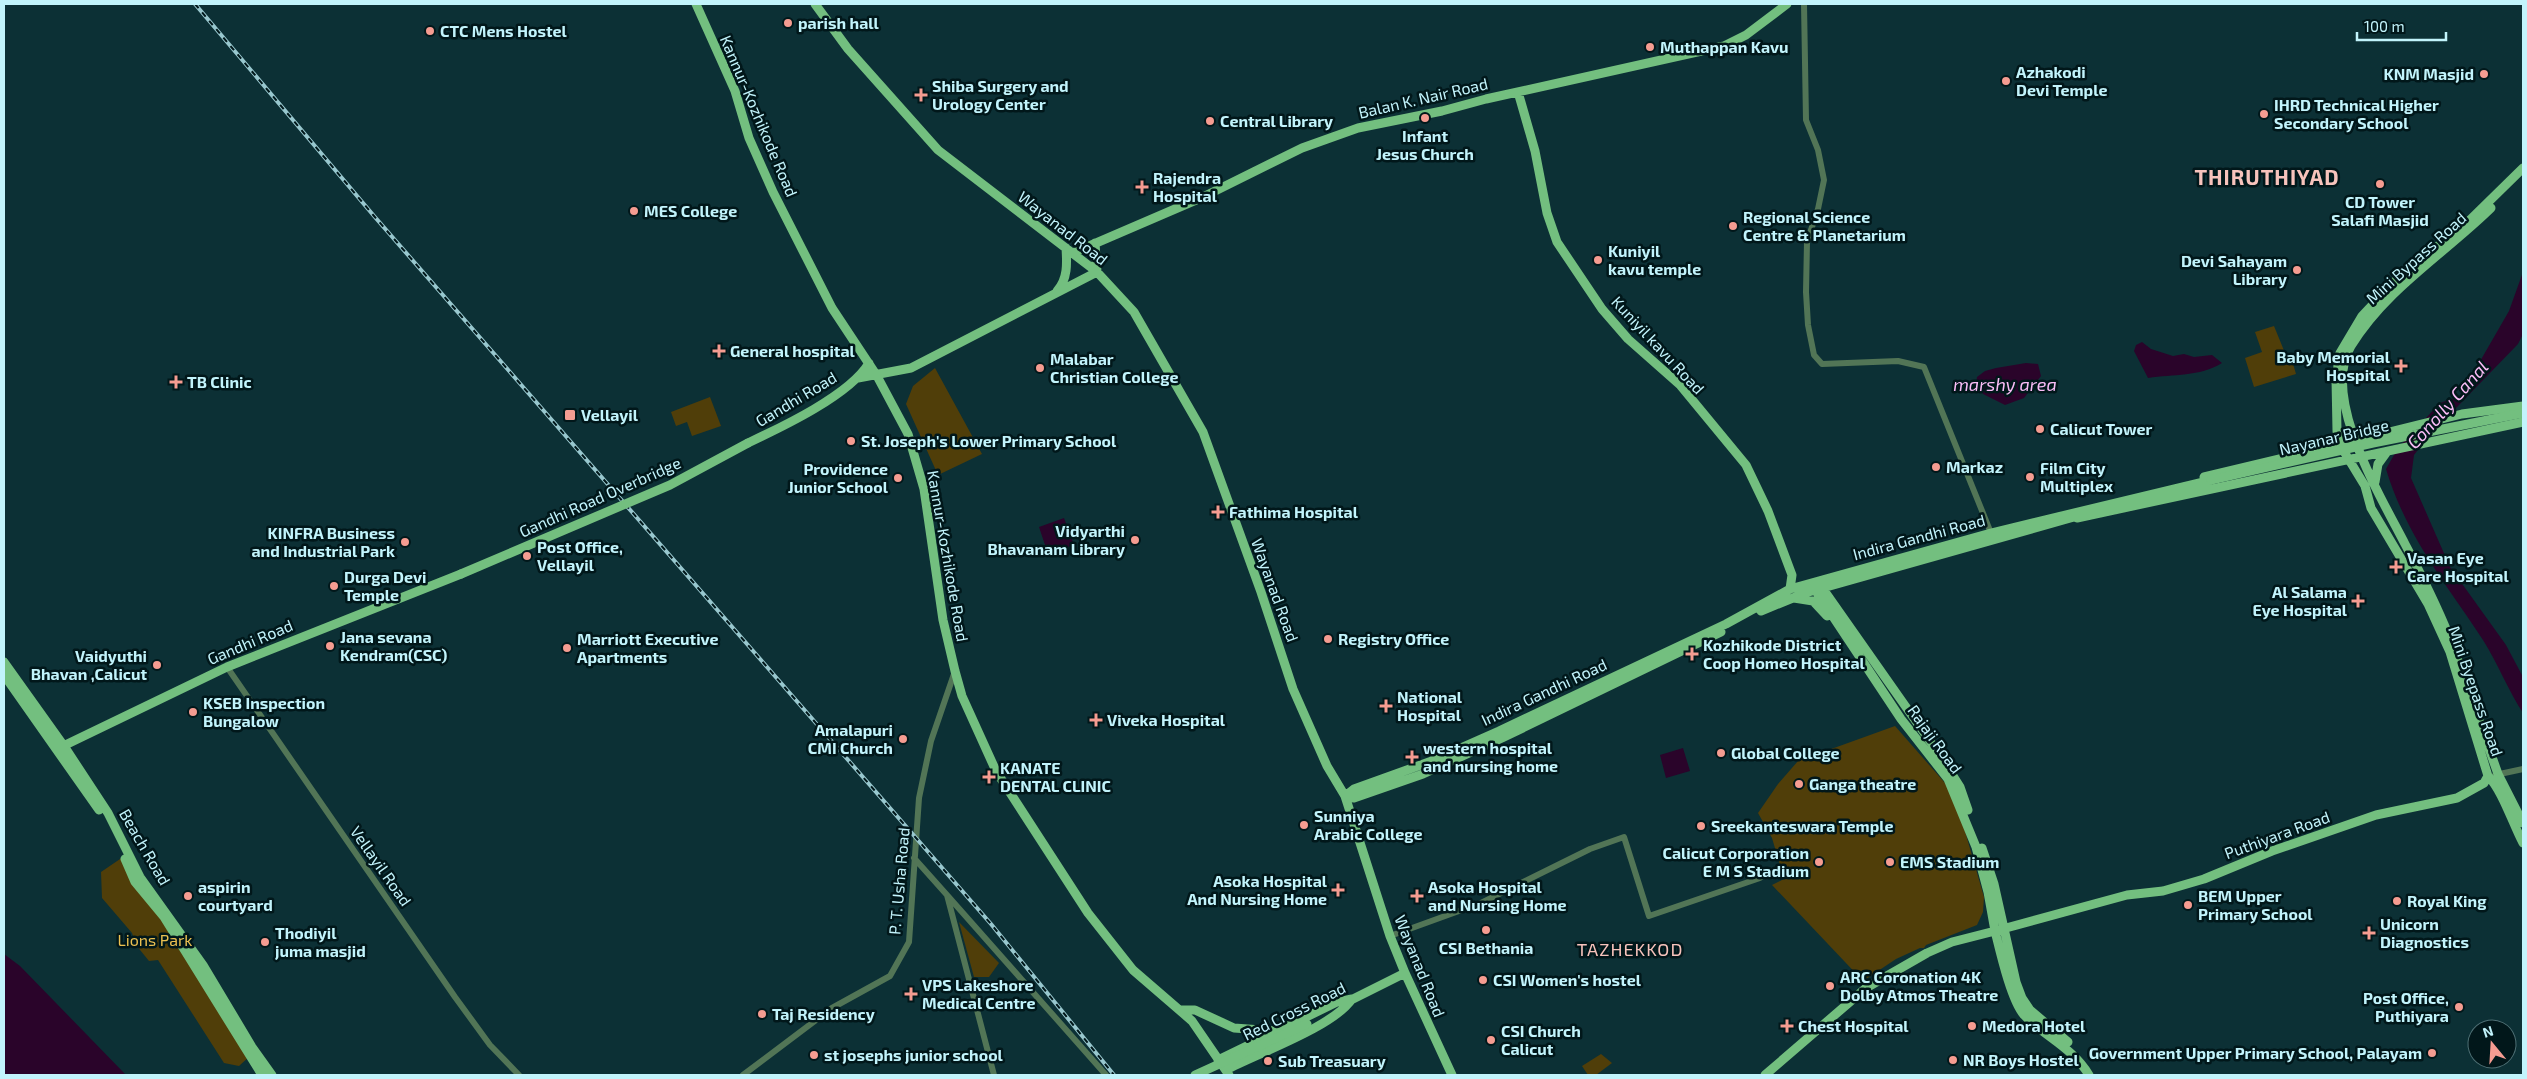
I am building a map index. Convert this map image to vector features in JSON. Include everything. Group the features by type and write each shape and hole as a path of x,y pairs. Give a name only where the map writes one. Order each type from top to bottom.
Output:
{"main road":[{"name":"Kannur-Kozhikode Road","path":"696,4 735,92 749,138 773,192 832,308 878,376 908,434 924,489 943,620 955,672 962,696 996,771 1088,913 1133,970 1182,1010 1192,1021 1227,1072"},
{"path":"808,4 816,6"},
{"name":"Balan K. Nair Road","path":"1069,251 1096,243 1203,197 1302,148 1358,128 1442,111 1724,46 1746,36 1787,4"},
{"name":"Wayanad Road","path":"816,6 873,78 938,150 1097,272 1134,312 1204,432 1262,592 1293,689 1327,766 1345,796 1390,936 1405,974 1452,1075"},
{"name":"Kuniyil kavu Road","path":"1518,92 1535,151 1547,213 1557,242 1602,309 1628,339 1680,385 1746,465 1761,495 1792,575 1790,594"},
{"name":"Mini Bypass Road","path":"2340,445 2337,431 2336,379 2340,353 2362,316 2396,286 2478,222 2522,173"},
{"path":"1096,243 1097,272"},
{"path":"1054,295 1062,285 1069,251"},
{"name":"Gandhi Road","path":"858,378 878,376 911,368 1097,272"},
{"name":"Mini Bypass Road","path":"2396,286 2351,346 2342,372 2342,385 2360,458 2435,602 2458,660 2493,775"},
{"name":"Gandhi Road","path":"748,443 797,418 858,378 869,363"},
{"path":"2056,519 2071,508 2361,440 2417,424 2462,414 2523,406"},
{"path":"2481,411 2490,418 2490,422 2482,431"},
{"name":"Nayanar Bridge","path":"2211,480 2373,443 2523,413"},
{"path":"2056,519 2349,459 2388,453 2523,422"},
{"path":"2319,450 2331,440 2337,431"},
{"name":"Gandhi Road Overbridge","path":"461,574 670,485 748,443"},
{"name":"Mini Byepass Road","path":"2340,445 2365,486 2371,508 2428,604 2450,652 2500,797 2523,843"},
{"path":"2375,484 2378,464 2388,453"},
{"name":"Indira Gandhi Road","path":"1345,796 1354,798 1423,774 1500,734 1655,661 1790,594 1856,580 2109,504 2211,480"},
{"name":"Indira Gandhi Road","path":"1818,587 1991,532 2056,519"},
{"name":"Gandhi Road","path":"60,748 227,667 461,574"},
{"path":"1846,630 1835,596 1841,587 1856,580"},
{"name":"Rajaji Road","path":"1818,587 1901,719 1948,780 1976,848 2000,933 2016,1002 2024,1014 2082,1061"},
{"path":"1790,594 1813,601 1846,630"},
{"name":"Beach Road","path":"4,662 109,824 135,882 164,917 262,1075"},
{"path":"4,675 60,748"},
{"name":"Beach Road","path":"60,748 108,813 140,876 204,965 248,1042 272,1075"},
{"path":"2493,775 2523,823"},
{"name":"Puthiyara Road","path":"1766,1075 1866,988 1899,968 1952,942 2000,933 2127,894 2163,891 2204,879 2272,851 2376,815 2457,798 2484,783 2493,775"},
{"name":"Red Cross Road","path":"1195,1075 1307,1024 1352,999 1405,974"},
{"path":"1218,1060 1336,1002 1352,999"},
{"path":"1227,1072 1309,1030 1345,1009 1352,999"},
{"path":"1182,1010 1195,1010 1234,1028 1258,1032 1278,1031"},
{"path":"2082,1061 2089,1075"},
{"path":"2082,1061 2095,1075"},
{"path":"1445,1075 1446,1064"}],"street":[{"path":"1804,4 1806,120 1818,150 1824,180 1818,209 1807,242 1808,326 1814,355 1822,364 1898,361 1924,367 1991,532"},
{"name":"Vellayil Road","path":"227,667 455,997 490,1045 520,1075"},
{"name":"P. T. Usha Road","path":"743,1075 832,1008 890,976 909,942 919,798 931,741 955,672"},
{"path":"2493,775 2523,769"},
{"path":"1390,936 1481,903 1590,849 1624,837 1649,916 1760,878"},
{"path":"914,858 1106,1075"},
{"path":"947,895 994,1075"}],"green space":[{"path":"2274,326 2285,353 2290,353 2296,374 2254,387 2245,358 2262,352 2255,332"},
{"path":"935,368 982,454 938,475 906,404 913,386"},
{"path":"710,397 721,426 692,436 687,422 676,426 671,412"},
{"name":"EMS Stadium","path":"1895,726 1945,783 1956,800 1984,897 1983,912 1977,925 1896,959 1863,981 1772,885 1784,879 1772,838 1758,813 1778,784 1798,761"},
{"name":"Lions Park","path":"123,857 251,1055 239,1066 224,1063 158,960 149,961 136,945 132,933 102,898 101,872"},
{"path":"959,922 999,963 989,977 974,977"},
{"path":"1601,1054 1612,1063 1596,1075 1588,1075 1582,1066"}],"water":[{"name":"Conolly Canal","path":"2523,272 2523,334 2518,344 2427,438 2414,455 2411,478 2450,567 2506,645 2523,677 2523,713 2483,640 2441,579 2416,538 2394,493 2386,469 2398,448 2440,403 2460,396 2509,311"},
{"path":"2142,342 2151,349 2173,356 2184,354 2194,357 2212,355 2222,363 2213,368 2195,373 2148,378 2134,351 2136,345"},
{"name":"marshy area","path":"2026,363 2038,364 2041,376 2024,398 2005,405 1983,394 1976,385 1977,377 1985,371"},
{"path":"1064,518 1074,545 1048,554 1039,527"},
{"path":"1683,748 1690,771 1666,778 1660,755"},
{"path":"4,954 20,966 126,1075 4,1075"}],"railway":[{"path":"195,4 374,216 991,924 1114,1075"}],"place":[{"name":"parish hall","path":"788,23"},
{"name":"CTC Mens Hostel","path":"430,31"},
{"name":"Muthappan Kavu","path":"1650,47"},
{"name":"KNM Masjid","path":"2484,74"},
{"name":"Azhakodi Devi Temple","path":"2006,81"},
{"name":"Shiba Surgery and Urology Center","path":"921,95"},
{"name":"IHRD Technical Higher Secondary School","path":"2264,114"},
{"name":"Infant Jesus Church","path":"1425,118"},
{"name":"Central Library","path":"1210,121"},
{"name":"CD Tower Salafi Masjid","path":"2380,184"},
{"name":"Rajendra Hospital","path":"1142,187"},
{"name":"MES College","path":"634,211"},
{"name":"Regional Science Centre & Planetarium","path":"1733,226"},
{"name":"Kuniyil kavu temple","path":"1598,260"},
{"name":"Devi Sahayam Library","path":"2297,270"},
{"name":"General hospital","path":"719,351"},
{"name":"Baby Memorial Hospital","path":"2401,366"},
{"name":"Malabar Christian College","path":"1040,368"},
{"name":"TB Clinic","path":"176,382"},
{"name":"Vellayil","path":"570,415"},
{"name":"Calicut Tower","path":"2040,429"},
{"name":"St. Joseph's Lower Primary School","path":"851,441"},
{"name":"Markaz","path":"1936,467"},
{"name":"Film City Multiplex","path":"2030,477"},
{"name":"Providence Junior School","path":"898,478"},
{"name":"Fathima Hospital","path":"1218,512"},
{"name":"Vidyarthi Bhavanam Library","path":"1135,540"},
{"name":"KINFRA Business and Industrial Park","path":"405,542"},
{"name":"Post Office, Vellayil","path":"527,556"},
{"name":"Vasan Eye Care Hospital","path":"2396,567"},
{"name":"Durga Devi Temple","path":"334,586"},
{"name":"Al Salama Eye Hospital","path":"2358,601"},
{"name":"Registry Office","path":"1328,639"},
{"name":"Jana sevana Kendram(CSC)","path":"330,646"},
{"name":"Marriott Executive Apartments","path":"567,648"},
{"name":"Kozhikode District Coop Homeo Hospital","path":"1692,654"},
{"name":"Vaidyuthi Bhavan ,Calicut","path":"157,665"},
{"name":"National Hospital","path":"1386,706"},
{"name":"KSEB Inspection Bungalow","path":"193,712"},
{"name":"Viveka Hospital","path":"1096,720"},
{"name":"Amalapuri CMI Church","path":"903,739"},
{"name":"Global College","path":"1721,753"},
{"name":"western hospital and nursing home","path":"1412,757"},
{"name":"KANATE DENTAL CLINIC","path":"989,777"},
{"name":"Ganga theatre","path":"1799,784"},
{"name":"Sunniya Arabic College","path":"1304,825"},
{"name":"Sreekanteswara Temple","path":"1701,826"},
{"name":"Calicut Corporation E M S Stadium","path":"1819,862"},
{"name":"EMS Stadium","path":"1890,862"},
{"name":"Asoka Hospital And Nursing Home","path":"1338,890"},
{"name":"aspirin courtyard","path":"188,896"},
{"name":"Asoka Hospital and Nursing Home","path":"1417,896"},
{"name":"Royal King","path":"2397,901"},
{"name":"BEM Upper Primary School","path":"2188,905"},
{"name":"CSI Bethania","path":"1486,930"},
{"name":"Unicorn Diagnostics","path":"2369,933"},
{"name":"Thodiyil juma masjid","path":"265,942"},
{"name":"CSI Women's hostel","path":"1483,980"},
{"name":"ARC Coronation 4K Dolby Atmos Theatre","path":"1830,986"},
{"name":"VPS Lakeshore Medical Centre","path":"911,994"},
{"name":"Post Office, Puthiyara","path":"2459,1007"},
{"name":"Taj Residency","path":"762,1014"},
{"name":"Chest Hospital","path":"1787,1026"},
{"name":"Medora Hotel","path":"1972,1026"},
{"name":"CSI Church Calicut","path":"1491,1040"},
{"name":"Government Upper Primary School, Palayam","path":"2432,1053"},
{"name":"st josephs junior school","path":"814,1055"},
{"name":"NR Boys Hostel","path":"1953,1060"},
{"name":"Sub Treasuary","path":"1268,1061"}],"district":[{"name":"THIRUTHIYAD","path":"2267,178"},
{"name":"TAZHEKKOD","path":"1630,950"}]}
